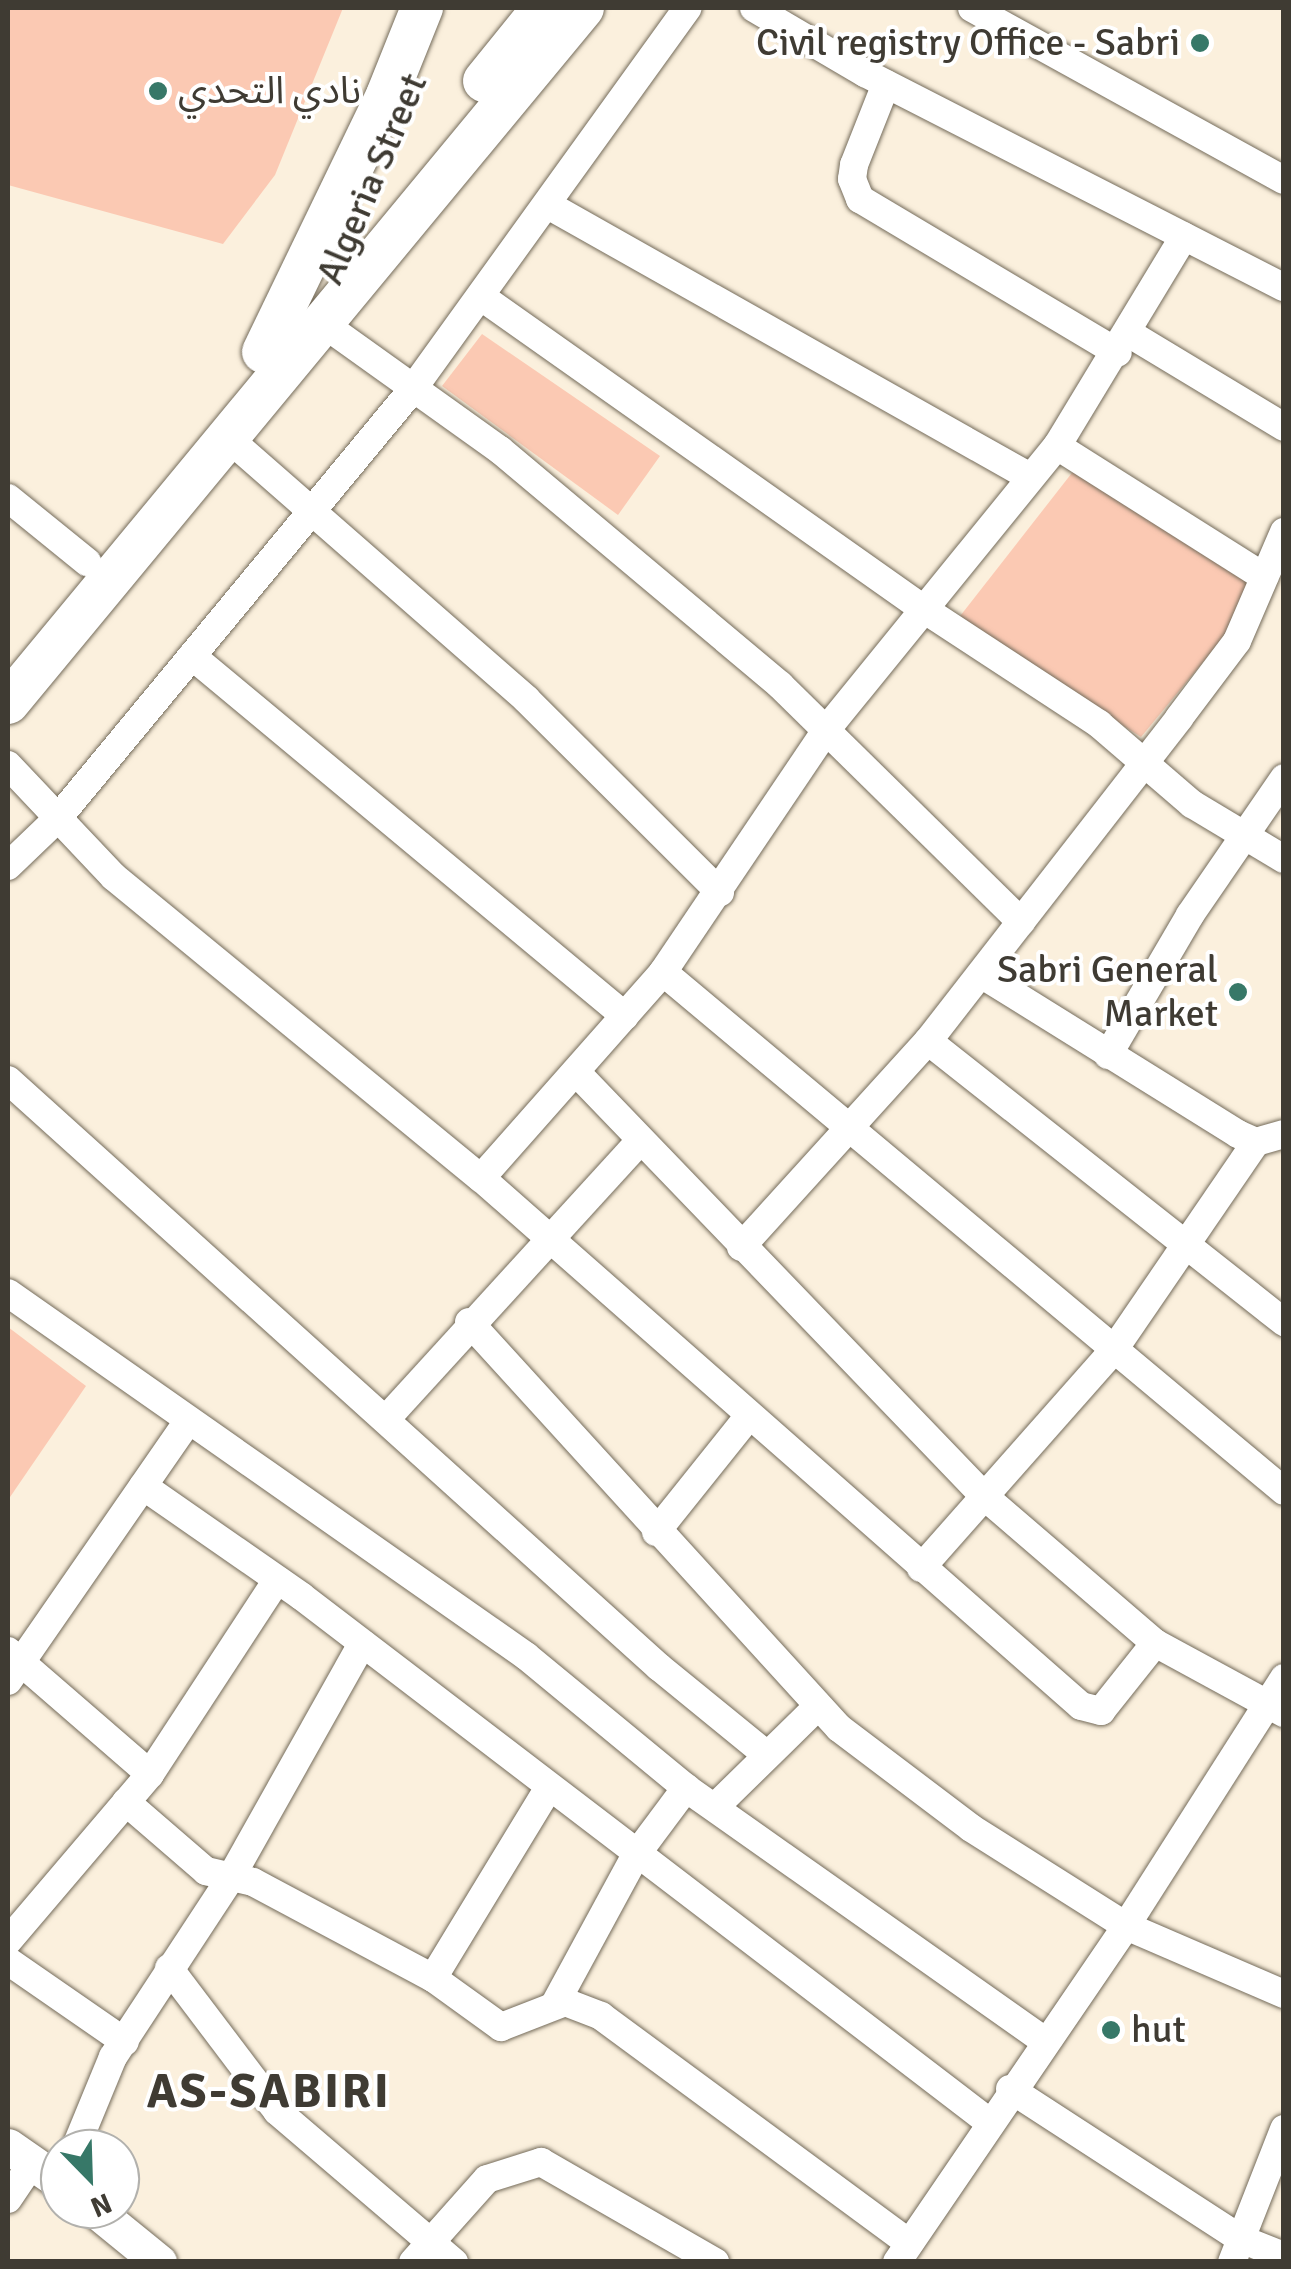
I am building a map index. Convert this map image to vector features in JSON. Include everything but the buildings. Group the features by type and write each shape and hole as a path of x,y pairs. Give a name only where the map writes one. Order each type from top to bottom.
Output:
{"main road":[{"name":"Algeria Street","path":"294,341 422,8"},
{"name":"Algeria Street","path":"334,269 442,8"},
{"path":"8,703 227,437 294,341 334,269 543,8"},
{"path":"8,657 87,562 294,341 583,8"}],"street":[{"path":"10,859 58,818 412,390 483,298 688,8"},
{"path":"754,8 886,84 1284,287"},
{"path":"972,8 1284,180"},
{"path":"886,84 854,165 852,179 860,199 1284,427"},
{"path":"548,205 1030,477"},
{"path":"481,1178 663,972 826,730 1057,446 1124,344 1184,236"},
{"path":"483,298 1144,760 1192,804 1284,859"},
{"path":"294,341 412,390 500,450 826,730 1021,922"},
{"path":"227,437 526,699 720,892"},
{"path":"1057,446 1264,577"},
{"path":"8,498 87,562"},
{"path":"741,1247 928,1041 1237,641 1284,532"},
{"path":"192,656 625,1016"},
{"path":"8,765 114,878 481,1178 921,1568 1093,1713 1155,1643"},
{"path":"1108,1055 1284,778"},
{"path":"663,972 1284,1491"},
{"path":"921,1568 1113,1351 1185,1245 1270,1138 1108,1055 981,974"},
{"path":"928,1041 1284,1322"},
{"path":"576,1072 984,1496 1155,1643 1276,1708"},
{"path":"8,1080 659,1667 767,1755"},
{"path":"387,1418 469,1322 640,1141"},
{"path":"8,1293 526,1656 686,1788 1044,2041"},
{"path":"469,1322 816,1708 910,1784 1126,1926 1284,1994"},
{"path":"656,1532 748,1416"},
{"path":"150,1774 12,1664 188,1421"},
{"path":"143,1486 277,1580 988,2122"},
{"path":"8,1941 150,1774 277,1580"},
{"path":"84,2129 125,2042 168,1968 230,1879 362,1644"},
{"path":"126,1802 206,1871 254,1882 433,1978 501,2027 555,2004 581,2005 601,2016 903,2252 1010,2089 1276,1708 1284,1678"},
{"path":"715,1807 816,1708"},
{"path":"555,2004 636,1855 686,1788"},
{"path":"433,1978 548,1789"},
{"path":"8,1961 125,2042"},
{"path":"168,1968 277,2111 421,2250 454,2262"},
{"path":"1010,2089 1237,2250 1284,2256"},
{"path":"1237,2250 1284,2129"},
{"path":"421,2250 487,2179 541,2162 715,2262"},
{"path":"8,2200 33,2164"},
{"path":"119,2229 159,2262"}],"shaded area":[{"name":"نادي التحدي","path":"8,8 343,8 275,175 223,244 8,185"},
{"path":"482,334 660,456 618,515 442,386"},
{"path":"1075,469 1254,581 1223,638 1141,737 957,620"},
{"path":"8,1327 86,1386 8,1500"}],"place":[{"name":"Civil registry Office - Sabri","path":"1200,43"},
{"name":"نادي التحدي","path":"158,91"},
{"name":"Sabri General Market","path":"1238,992"},
{"name":"hut","path":"1111,2030"}],"district":[{"name":"AS-SABIRI","path":"269,2092"}]}
